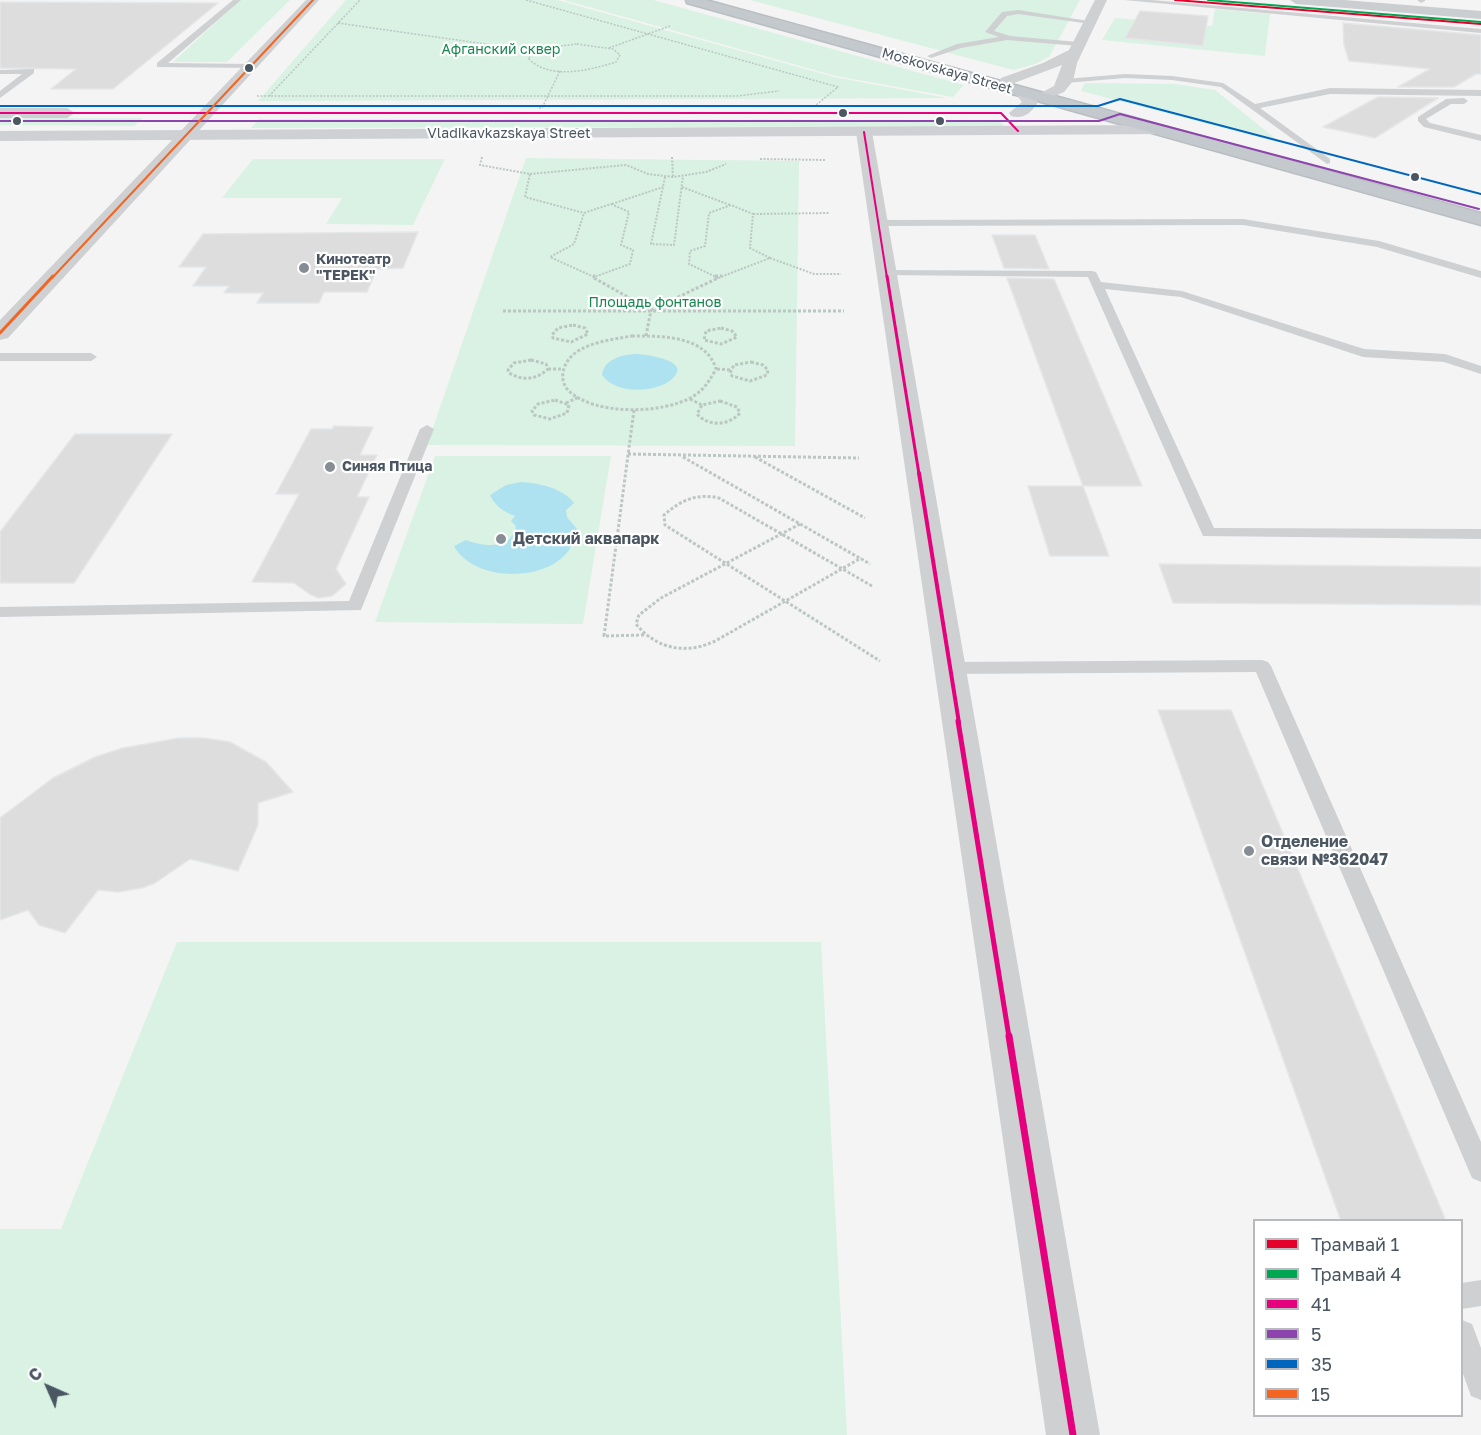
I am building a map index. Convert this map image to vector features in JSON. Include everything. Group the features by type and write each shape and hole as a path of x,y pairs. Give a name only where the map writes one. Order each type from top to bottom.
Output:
{"highway":[{"name":"Moskovskaya Street","path":"692,0 1009,82 1062,85 1120,106 1481,202"},
{"name":"Moskovskaya Street","path":"725,0 931,56 1009,82 1022,92 1041,98 1481,219"}],"main road":[{"path":"1296,0 1481,15"},
{"path":"1405,0 1481,6"},
{"path":"1018,131 1009,113 1026,109 1030,102 1022,92"},
{"name":"Vladikavkazskaya Street","path":"0,113 1099,114 1120,106"},
{"name":"Vladikavkazskaya Street","path":"0,136 1157,130"}],"street":[{"path":"0,333 313,0"},
{"path":"1041,98 1062,85 1101,0"},
{"path":"1009,82 1075,56"},
{"path":"864,132 1073,1435"}],"lane":[{"path":"237,0 160,65 252,66"},
{"path":"1128,0 1481,31"},
{"path":"1075,56 1047,41 1009,38 989,32 1005,14 1018,12 1091,22"},
{"path":"1056,25 1060,16"},
{"path":"1047,41 1051,33"},
{"path":"931,56 960,46 1009,38"},
{"path":"1089,68 1125,76 1172,78 1223,85 1328,161"},
{"path":"0,72 31,71 0,95"},
{"path":"1062,85 1125,76"},
{"path":"1253,107 1330,91 1481,93"},
{"path":"1481,102 1449,101 1421,119 1427,125 1481,138"},
{"path":"879,223 1243,222 1379,244 1481,275"},
{"path":"887,273 1092,274 1208,532 1481,534"},
{"path":"1097,285 1182,294 1363,353 1445,358 1481,370"},
{"path":"0,357 91,357"},
{"path":"0,612 355,606 427,429"},
{"path":"950,668 1262,666 1481,1170"},
{"path":"1463,1296 1481,1293"},
{"path":"1463,1339 1481,1386"}],"path":[{"path":"268,96 360,0"},
{"path":"526,0 838,87 816,105"},
{"path":"338,23 534,51 546,47 577,44 609,48 620,55 616,62 592,69 560,71 530,63 528,58 534,51"},
{"path":"609,48 670,26"},
{"path":"542,108 560,71"},
{"path":"255,96 737,96 779,91"},
{"path":"483,155 480,165 530,174 626,165 637,171 673,177 706,172 726,164"},
{"path":"672,157 673,177"},
{"path":"530,174 525,197 584,213 663,187"},
{"path":"665,177 651,244 674,245 683,176"},
{"path":"682,187 753,214 830,213"},
{"path":"594,278 630,264 633,250 621,245 629,212 611,204"},
{"path":"718,278 688,264 690,251 705,246 709,213 731,206"},
{"path":"584,213 574,244 550,256 651,310"},
{"path":"753,214 750,248 814,274 841,274"},
{"path":"651,310 718,278 770,258"},
{"path":"646,336 651,310"},
{"path":"503,311 844,311"},
{"path":"582,339 588,334 587,330 573,325 558,328 552,335 555,339 564,342 582,339 591,345"},
{"path":"695,345 706,341 714,344 727,343 735,339 737,335 727,329 712,329 704,333 703,338 706,341"},
{"path":"646,336 674,338 695,345 710,356 716,369 713,380 706,389 690,399 672,405 634,410 606,407 569,391 562,379 563,366 576,353 591,345 611,339 646,336"},
{"path":"548,369 543,362 527,360 514,363 508,370 515,377 526,379 541,376 548,369 563,369"},
{"path":"751,362 763,365 768,372 758,379 744,380 732,376 731,370 734,365 751,362"},
{"path":"716,369 731,370"},
{"path":"566,403 570,410 558,418 540,418 532,411 535,406 544,401 555,400 566,403 579,397"},
{"path":"690,399 702,405 716,401 728,402 737,407 740,413 728,421 707,422 697,414 702,405"},
{"path":"634,410 604,636 645,635 672,647 697,648 861,558"},
{"path":"628,454 859,458"},
{"path":"681,455 870,564"},
{"path":"754,456 865,518"},
{"path":"872,586 711,495 689,497 674,505 664,515 664,525 880,661"},
{"path":"645,635 636,624 639,615 661,597 800,524"}],"green space":[{"path":"240,0 290,0 227,62 173,62"},
{"name":"Афганский сквер","path":"346,0 557,0 834,77 947,98 258,101"},
{"path":"564,0 653,0 964,85 953,97 836,76"},
{"path":"750,0 1080,0 1049,57 1035,64 1013,70"},
{"path":"1215,9 1270,14 1265,56 1102,40 1115,18 1212,26"},
{"path":"1085,83 1175,84 1215,90 1281,143 1081,91"},
{"path":"0,118 143,118 134,126 0,125"},
{"path":"259,119 1000,120 1004,126 251,128"},
{"name":"Площадь фонтанов","path":"526,158 799,161 795,446 427,445"},
{"path":"253,159 445,159 413,225 326,224 342,198 222,198"},
{"name":"Детский аквапарк","path":"435,456 611,456 583,624 375,622"},
{"path":"177,942 821,942 847,1435 0,1435 0,1229 61,1229"}],"water":[{"path":"635,354 665,359 677,367 677,372 665,384 636,390 616,386 602,375 606,365 610,362 619,357"},
{"path":"521,482 557,490 574,503 566,510 567,517 577,529 571,547 565,555 554,564 540,570 507,574 476,566 463,558 454,546 466,540 496,545 503,543 513,534 516,526 511,521 515,516 500,508 490,495 506,485"}],"building":[{"path":"0,2 218,3 113,89 51,89 76,69 0,68"},
{"path":"1140,11 1208,16 1203,46 1125,38"},
{"path":"1343,23 1481,35 1481,74 1476,74 1454,87 1398,87 1430,69 1349,61 1344,45"},
{"path":"1378,97 1438,98 1375,138 1323,127"},
{"name":"Кинотеатр \"ТЕРЕК\"","path":"418,232 403,268 377,269 367,292 324,292 319,303 257,303 263,293 224,293 229,286 193,286 206,267 179,267 203,234"},
{"path":"992,235 1035,235 1049,269 1004,268"},
{"path":"1007,278 1054,279 1142,486 1083,486"},
{"path":"334,426 373,427 360,455 377,455 357,497 369,497 336,569 346,584 332,596 319,598 294,583 252,582 299,494 276,494 311,429 332,429"},
{"path":"75,434 172,434 74,583 0,583 0,532"},
{"path":"1028,486 1083,486 1109,556 1050,556"},
{"path":"1159,564 1481,567 1481,605 1173,603"},
{"path":"1158,710 1231,710 1445,1219 1340,1219"},
{"path":"179,738 204,738 230,742 266,762 293,792 258,803 258,825 238,871 190,859 155,883 142,888 118,892 98,890 65,933 39,925 28,910 0,920 0,818 53,778 95,757 123,748"}],"tram line":[{"name":"1","path":"1175,0 1481,24"},
{"name":"4","path":"1208,0 1481,22"}],"transit line":[{"name":"15","path":"0,333 313,0"},
{"name":"35","path":"0,106 1098,106 1120,99 1481,194"},
{"name":"41","path":"0,113 1001,113 1018,131"},
{"name":"5","path":"0,121 1099,121 1120,114 1479,209"},
{"name":"41","path":"864,132 1073,1435"}],"place":[{"name":"Кинотеатр \"ТЕРЕК\"","path":"304,268"},
{"name":"Синяя Птица","path":"330,467"},
{"name":"Детский аквапарк","path":"501,539"},
{"name":"Отделение связи №362047","path":"1249,851"}]}
